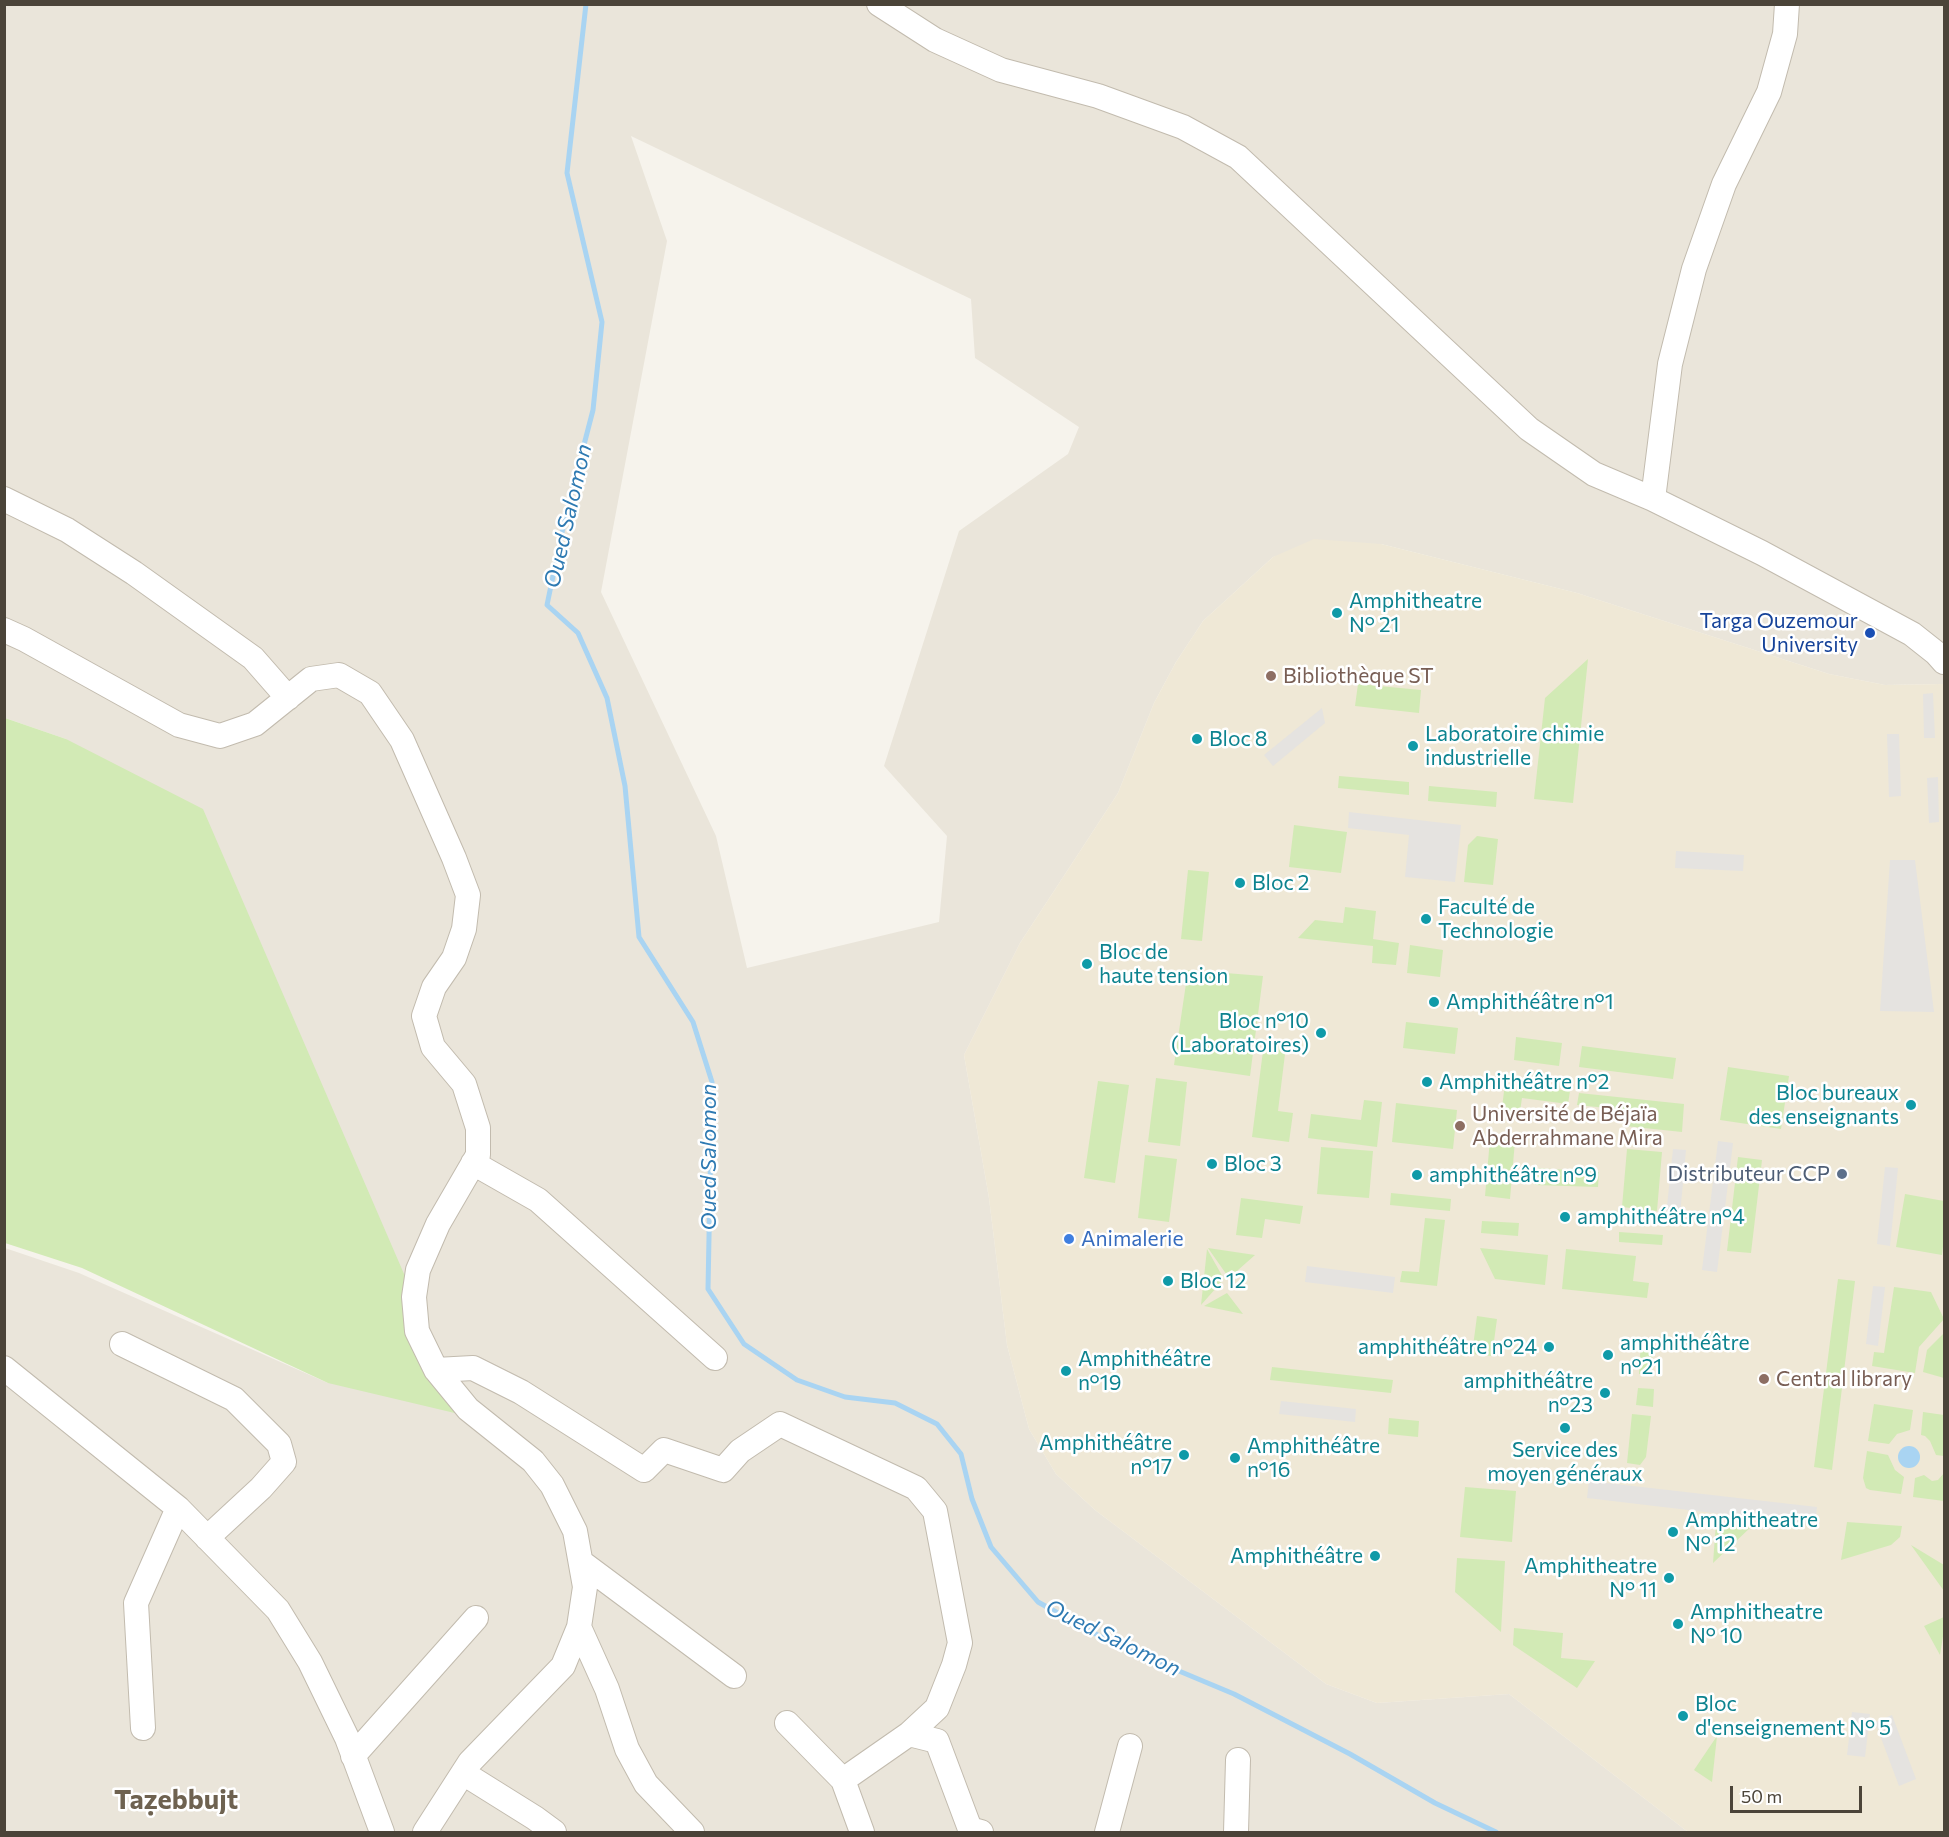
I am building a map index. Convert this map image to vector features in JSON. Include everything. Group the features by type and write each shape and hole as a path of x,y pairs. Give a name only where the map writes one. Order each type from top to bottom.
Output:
{"street":[{"path":"879,4 935,40 1001,70 1098,96 1183,127 1238,157 1529,429 1594,474 1653,499 1762,553 1912,634 1944,662"},
{"path":"1653,499 1670,364 1694,269 1724,184 1769,92 1785,34 1786,4"},
{"path":"4,500 67,530 134,573 253,658 288,698"},
{"path":"4,630 179,724 220,736 255,724 310,679 339,675 370,693 402,740 468,895 464,929 454,958 434,987 424,1016 433,1047 464,1084 478,1128 478,1155 438,1224 418,1270 414,1298 417,1331 436,1370 468,1409 534,1461 552,1485 575,1531 585,1587 579,1627 562,1666 470,1762 425,1833"},
{"path":"473,1163 538,1200 715,1358"},
{"path":"122,1344 234,1399 279,1444 284,1462 261,1488 207,1538"},
{"path":"4,1368 178,1508 278,1610 310,1662 353,1756 382,1833"},
{"path":"436,1370 473,1368 520,1392 644,1470 664,1450 723,1470 740,1451 780,1424 916,1488 935,1511 960,1643 937,1708 937,1741 970,1829 981,1833"},
{"path":"143,1728 136,1603 178,1508"},
{"path":"581,1562 734,1676"},
{"path":"353,1756 476,1618"},
{"path":"579,1627 607,1689 631,1758 646,1784 692,1833"},
{"path":"843,1780 909,1734 937,1708"},
{"path":"787,1723 843,1780 862,1833"},
{"path":"909,1734 937,1741"},
{"path":"1107,1833 1130,1746"},
{"path":"1236,1833 1238,1760"},
{"path":"463,1773 554,1833"}],"shaded area":[{"path":"5,5 1944,5 1944,684 1885,685 1829,674 1577,593 1381,544 1273,557 1203,621 1176,662 1154,703 1118,793 1020,943 964,1055 989,1198 1007,1345 1029,1429 1056,1474 1095,1510 1326,1684 1377,1703 1509,1694 1688,1832 1495,1832 1488,1830 1487,1832 5,1832 5,1248 79,1273 328,1383 66,739 5,718","holes":["631,136 971,299 975,358 1079,427 1068,454 959,531 884,766 947,836 939,922 747,968 716,836 601,592 667,241"]},
{"name":"Université de Béjaïa Abderrahmane Mira","path":"1314,539 1381,544 1577,593 1829,674 1885,685 1944,684 1944,1832 1688,1832 1509,1694 1377,1703 1326,1684 1095,1510 1056,1474 1029,1429 1007,1345 989,1198 964,1055 1020,943 1118,793 1154,703 1176,662 1203,621 1273,557"},
{"path":"1933,693 1935,738 1924,738 1923,694"},
{"path":"1322,708 1325,723 1273,766 1264,755"},
{"path":"1887,734 1899,734 1901,796 1889,797"},
{"path":"1938,777 1939,822 1929,823 1927,778"},
{"path":"1349,812 1461,825 1455,882 1405,877 1409,835 1348,828"},
{"path":"1676,851 1744,855 1743,871 1675,868"},
{"path":"1890,860 1915,860 1934,1012 1880,1011"},
{"path":"1718,1141 1733,1143 1717,1272 1702,1270"},
{"path":"1673,1149 1686,1150 1679,1226 1665,1225"},
{"path":"1885,1167 1898,1168 1890,1246 1877,1244"},
{"path":"1307,1266 1395,1277 1393,1293 1305,1282"},
{"path":"1873,1286 1885,1287 1878,1346 1866,1344"},
{"path":"1281,1401 1356,1409 1355,1422 1279,1414"},
{"path":"1589,1481 1817,1507 1815,1525 1587,1498"},
{"path":"1852,1712 1870,1714 1865,1757 1847,1755"},
{"path":"1892,1715 1916,1779 1899,1786 1875,1722"}],"green space":[{"path":"1588,659 1573,803 1534,799 1545,698"},
{"path":"1358,684 1421,690 1419,713 1355,706"},
{"path":"5,718 66,739 203,809 414,1297 417,1331 480,1419 328,1383 82,1268 5,1243"},
{"path":"1339,776 1409,782 1409,795 1338,788"},
{"path":"1429,786 1497,792 1496,807 1428,801"},
{"path":"1294,825 1347,832 1341,873 1289,867"},
{"path":"1477,836 1498,839 1493,885 1464,882 1468,845"},
{"path":"1188,870 1209,872 1202,941 1181,939"},
{"path":"1345,907 1376,911 1373,939 1399,943 1396,965 1372,963 1373,946 1298,938 1315,920 1343,923"},
{"path":"1410,945 1443,950 1440,977 1407,973"},
{"path":"1188,970 1263,976 1250,1076 1174,1065"},
{"path":"1406,1022 1458,1028 1455,1054 1403,1048"},
{"path":"1516,1037 1562,1043 1559,1066 1514,1060"},
{"path":"1264,1043 1286,1046 1278,1111 1293,1113 1289,1142 1252,1137"},
{"path":"1582,1046 1676,1058 1673,1079 1579,1067"},
{"path":"1728,1067 1789,1076 1781,1129 1720,1120"},
{"path":"1156,1078 1187,1082 1180,1146 1148,1142"},
{"path":"1098,1081 1129,1085 1115,1183 1084,1178"},
{"path":"1505,1083 1570,1091 1568,1104 1522,1098 1519,1118 1501,1116"},
{"path":"1579,1093 1684,1104 1682,1132 1625,1126 1627,1110 1577,1105"},
{"path":"1364,1100 1382,1102 1377,1147 1308,1138 1311,1114 1361,1120"},
{"path":"1396,1103 1457,1110 1453,1149 1392,1142"},
{"path":"1490,1139 1515,1141 1510,1199 1485,1196"},
{"path":"1321,1147 1373,1151 1369,1198 1317,1194"},
{"path":"1627,1149 1662,1152 1657,1211 1622,1207"},
{"path":"1145,1155 1177,1159 1169,1222 1138,1218"},
{"path":"1738,1157 1762,1160 1751,1253 1727,1251"},
{"path":"1536,1168 1599,1172 1598,1187 1535,1185"},
{"path":"1391,1193 1451,1199 1450,1211 1390,1205"},
{"path":"1905,1194 1944,1201 1942,1255 1896,1247"},
{"path":"1241,1198 1303,1206 1300,1224 1265,1219 1262,1238 1236,1235"},
{"path":"1425,1218 1445,1220 1437,1286 1400,1282 1402,1271 1419,1272"},
{"path":"1482,1221 1519,1223 1518,1236 1481,1233"},
{"path":"1619,1232 1663,1235 1662,1245 1619,1242"},
{"path":"1208,1248 1255,1255 1229,1278"},
{"path":"1480,1248 1548,1255 1545,1285 1495,1279"},
{"path":"1207,1249 1224,1279 1201,1305"},
{"path":"1566,1249 1636,1256 1633,1281 1649,1283 1647,1298 1562,1289"},
{"path":"1838,1279 1855,1281 1832,1470 1814,1467"},
{"path":"1894,1287 1931,1292 1944,1319 1919,1347 1915,1373 1872,1366 1874,1352 1884,1353"},
{"path":"1227,1293 1243,1314 1204,1306"},
{"path":"1477,1316 1497,1319 1492,1356 1472,1354"},
{"path":"1944,1333 1944,1378 1923,1372 1927,1350"},
{"path":"1641,1340 1649,1340 1653,1345 1651,1375 1639,1374"},
{"path":"1272,1367 1393,1380 1391,1393 1270,1380"},
{"path":"1638,1388 1654,1389 1653,1407 1636,1405"},
{"path":"1874,1404 1913,1410 1910,1430 1897,1434 1889,1444 1868,1441"},
{"path":"1923,1412 1944,1415 1944,1456 1936,1455 1930,1441 1921,1435"},
{"path":"1632,1414 1651,1416 1646,1457 1640,1465 1627,1463"},
{"path":"1389,1418 1419,1421 1418,1437 1388,1434"},
{"path":"1867,1451 1888,1455 1895,1470 1904,1477 1901,1494 1866,1488 1863,1478"},
{"path":"1944,1473 1944,1501 1913,1497 1915,1478 1924,1475 1932,1481 1938,1480"},
{"path":"1465,1487 1516,1491 1512,1542 1460,1537"},
{"path":"1847,1522 1902,1526 1900,1537 1891,1545 1841,1560"},
{"path":"1716,1523 1752,1526 1713,1563"},
{"path":"1911,1545 1944,1565 1944,1591"},
{"path":"1457,1558 1505,1561 1501,1632 1455,1592"},
{"path":"1944,1617 1944,1630 1940,1655 1924,1626"},
{"path":"1514,1628 1563,1633 1561,1658 1595,1661 1577,1688 1513,1645"},
{"path":"1717,1736 1712,1782 1694,1770"}],"water":[{"path":"1909,1446 1919,1453 1920,1457 1913,1467 1909,1468 1899,1461 1898,1457 1905,1447"}],"waterway":[{"name":"Oued Salomon","path":"586,4 567,173 602,322 593,410 565,518 547,605 578,633 607,698 625,786 639,937 693,1022 712,1082 708,1289 744,1344 797,1380 845,1397 895,1403 937,1424 961,1454 972,1499 991,1547 1038,1602 1112,1643 1234,1694 1350,1754 1435,1803 1496,1832"}],"place":[{"name":"Amphitheatre N° 21","path":"1337,613"},
{"name":"Targa Ouzemour University","path":"1870,633"},
{"name":"Bibliothèque ST","path":"1271,676"},
{"name":"Bloc 8","path":"1197,739"},
{"name":"Laboratoire chimie industrielle","path":"1413,746"},
{"name":"Bloc 2","path":"1240,883"},
{"name":"Faculté de Technologie","path":"1426,919"},
{"name":"Bloc de haute tension","path":"1087,964"},
{"name":"Amphithéâtre n°1","path":"1434,1002"},
{"name":"Bloc n°10 (Laboratoires)","path":"1321,1033"},
{"name":"Amphithéâtre n°2","path":"1427,1082"},
{"name":"Bloc bureaux des enseignants","path":"1911,1105"},
{"name":"Université de Béjaïa Abderrahmane Mira","path":"1460,1126"},
{"name":"Bloc 3","path":"1212,1164"},
{"name":"Distributeur CCP","path":"1842,1174"},
{"name":"amphithéâtre n°9","path":"1417,1175"},
{"name":"amphithéâtre n°4","path":"1565,1217"},
{"name":"Animalerie","path":"1069,1239"},
{"name":"Bloc 12","path":"1168,1281"},
{"name":"amphithéâtre n°24","path":"1549,1347"},
{"name":"amphithéâtre n°21","path":"1608,1355"},
{"name":"Amphithéâtre n°19","path":"1066,1371"},
{"name":"Central library","path":"1764,1379"},
{"name":"amphithéâtre n°23","path":"1605,1393"},
{"name":"Service des moyen généraux","path":"1565,1428"},
{"name":"Amphithéâtre n°17","path":"1184,1455"},
{"name":"Amphithéâtre n°16","path":"1235,1458"},
{"name":"Amphitheatre N° 12","path":"1673,1532"},
{"name":"Amphithéâtre","path":"1375,1556"},
{"name":"Amphitheatre N° 11","path":"1669,1578"},
{"name":"Amphitheatre N° 10","path":"1678,1624"},
{"name":"Bloc d'enseignement N° 5","path":"1683,1716"}],"district":[{"name":"Taẓebbujt","path":"176,1800"}]}
